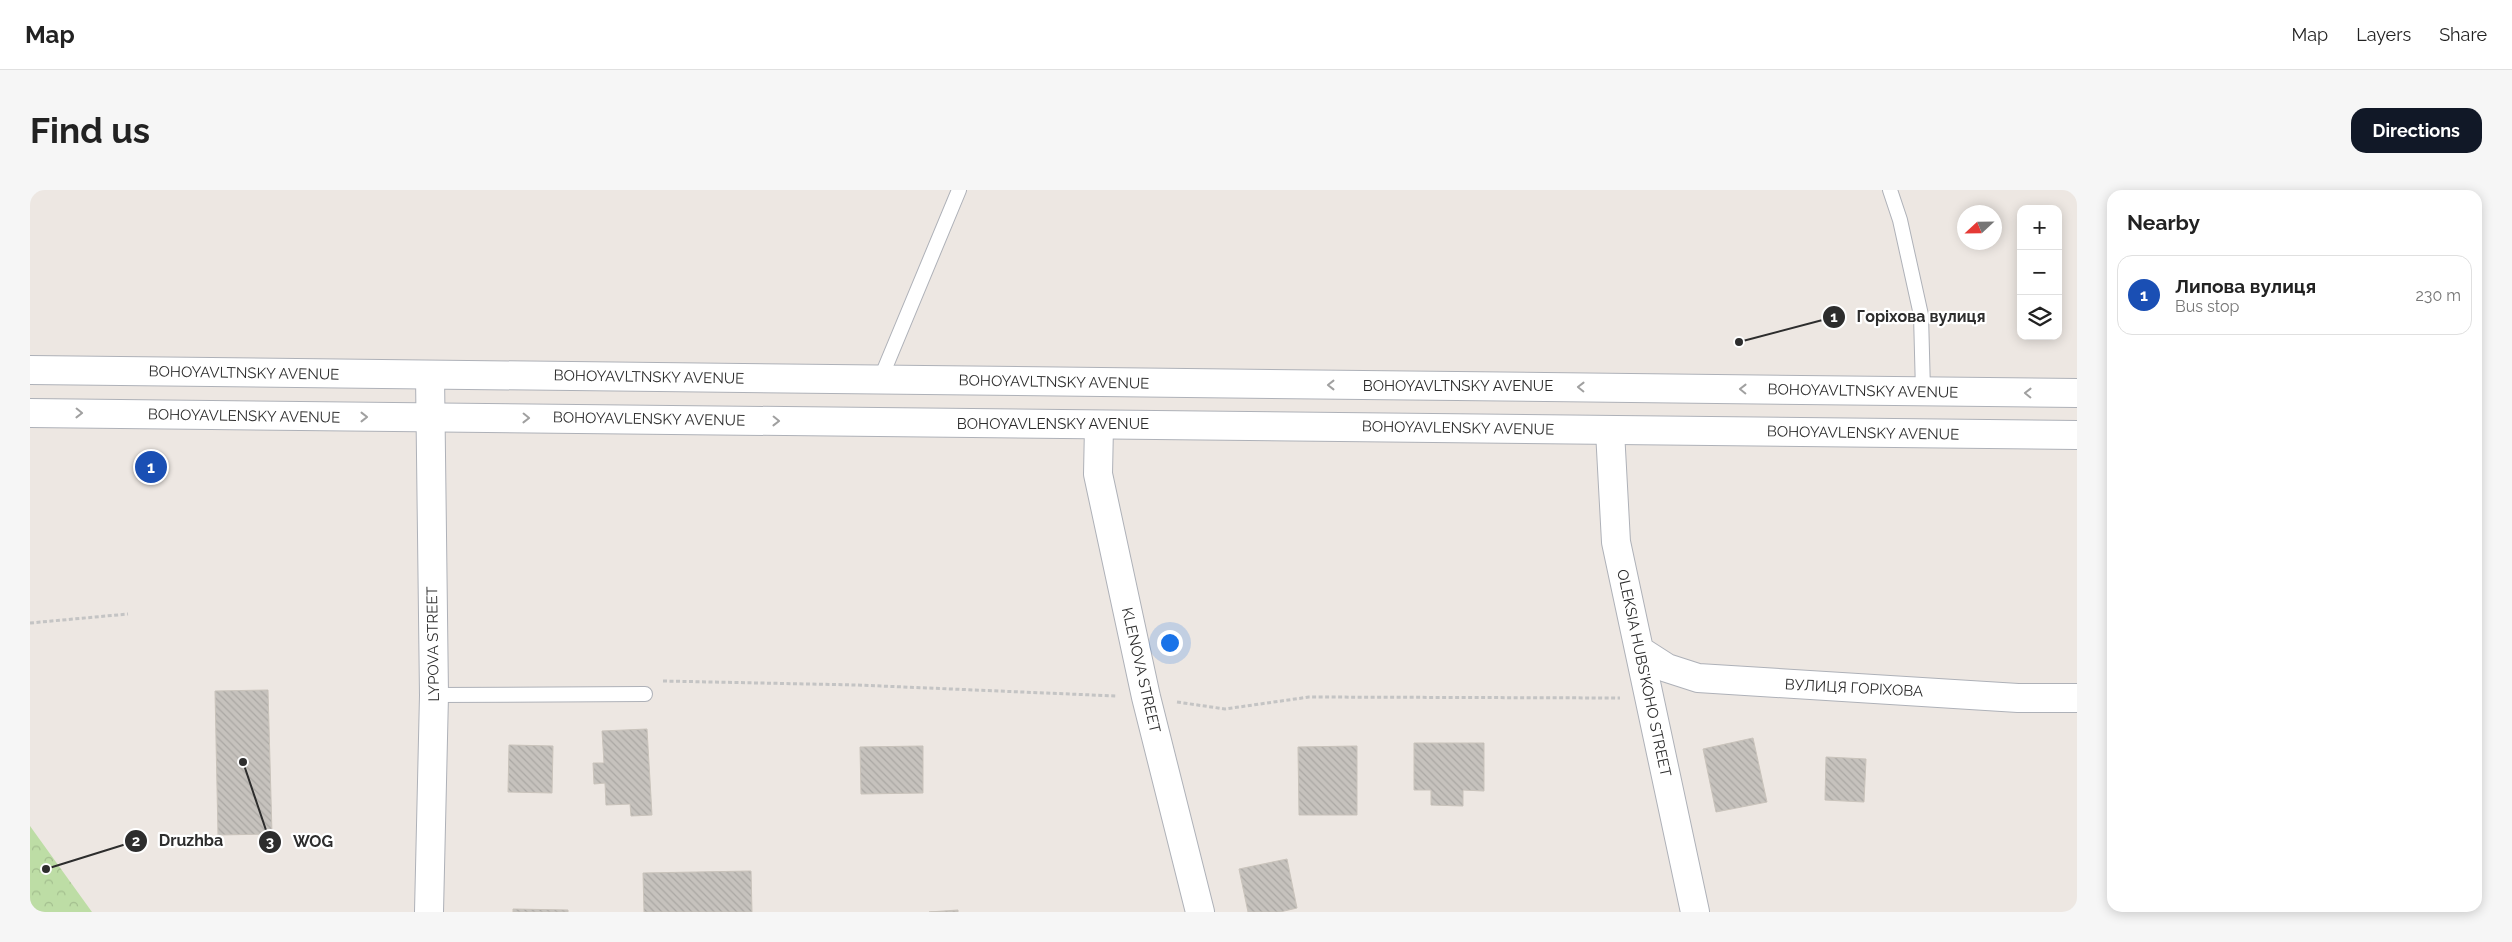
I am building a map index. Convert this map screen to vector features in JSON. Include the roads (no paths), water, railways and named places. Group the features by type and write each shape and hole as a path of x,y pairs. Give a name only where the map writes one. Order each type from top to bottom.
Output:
{"main road":[{"name":"BOHOYAVLTNSKY AVENUE","path":"30,370 2077,393"},
{"name":"LYPOVA STREET","path":"429,912 434,695 430,375"},
{"name":"BOHOYAVLENSKY AVENUE","path":"30,412 1099,426 2077,435"},
{"name":"KLENOVA STREET","path":"1099,426 1098,474 1146,697 1200,912"},
{"name":"OLEKSIA HUBS'KOHO STREET","path":"1610,431 1616,542 1695,912"},
{"name":"ВУЛИЦЯ ГОРІХОВА","path":"1639,650 1667,668 1698,678 2018,698 2077,698"}],"lane":[{"path":"880,380 958,190"},
{"path":"1890,190 1900,220 1921,314 1923,391"},
{"path":"434,695 645,694"}],"place":[{"name":"Горіхова вулиця","path":"1739,342"},
{"name":"Липова вулиця","path":"151,467"},
{"name":"WOG","path":"243,762"},
{"name":"Druzhba","path":"46,869"}]}
